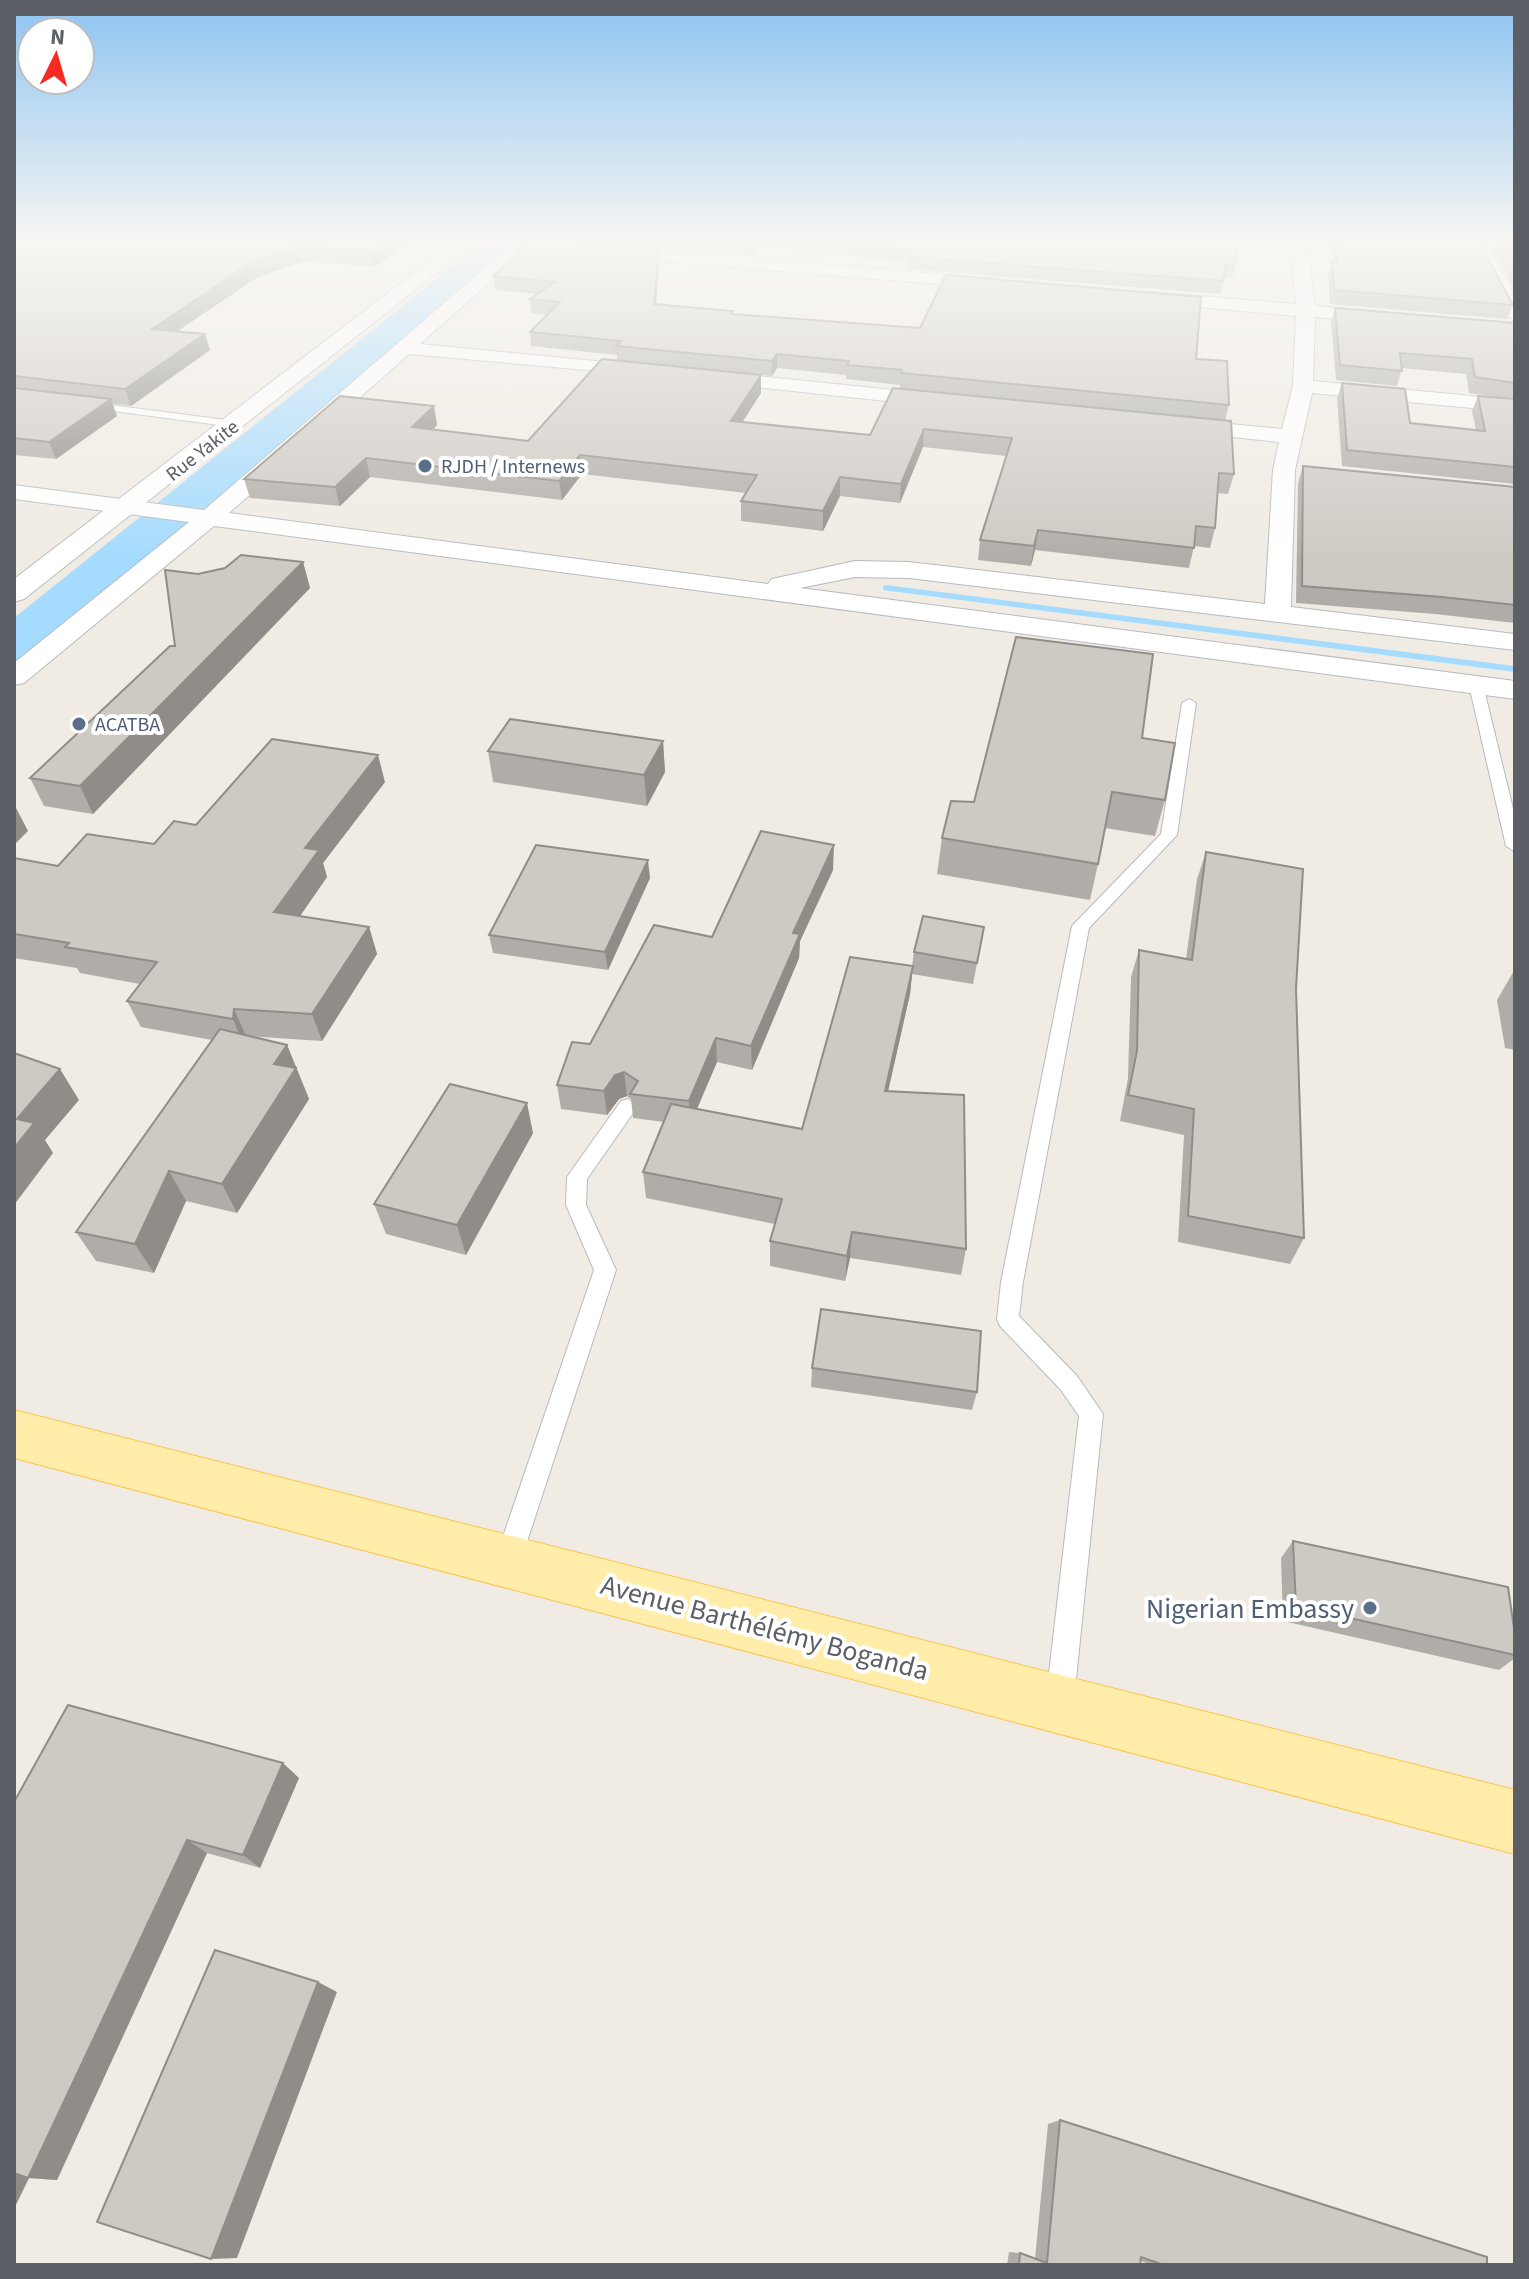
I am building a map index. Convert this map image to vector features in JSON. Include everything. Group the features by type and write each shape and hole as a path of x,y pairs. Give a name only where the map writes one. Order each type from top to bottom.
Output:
{"main road":[{"name":"Rue Yakite","path":"14,593 128,508 328,350"},
{"name":"Avenue Barthélémy Boganda","path":"14,1434 1515,1822"}],"street":[{"path":"14,677 209,518 403,350"},
{"path":"430,350 970,404"},
{"path":"1278,613 1284,470 1303,386 1304,350"},
{"path":"1303,386 1515,406"},
{"path":"1154,423 1292,437"},
{"path":"1284,470 1315,473"},
{"path":"14,492 1515,690"},
{"path":"758,591 855,569 909,570 1515,642"}],"lane":[{"path":"73,404 234,424"},
{"path":"1476,685 1514,846"},
{"path":"1059,1703 1091,1414 1069,1383 1008,1319 1012,1282 1081,926 1169,835 1189,703"},
{"path":"508,1560 605,1270 576,1205 577,1177 628,1106"}],"building":[{"path":"14,350 181,350 125,389 14,376"},
{"path":"661,350 1197,350 1196,359 1227,361 1229,405 901,373 902,370 847,365 849,361 777,354 772,361"},
{"path":"1339,350 1515,350 1515,383 1475,377 1472,359 1400,353 1402,371 1340,365"},
{"path":"602,359 761,375 731,421 870,435 893,388 1231,421 1234,474 1219,473 1215,528 1196,526 1194,548 1038,530 1034,546 980,540 1012,438 924,429 901,484 840,477 823,511 741,501 757,475 580,455 559,481 366,458 335,487 244,479 340,396 434,406 412,427 528,441"},
{"path":"1342,383 1405,389 1410,423 1485,431 1478,396 1515,399 1515,467 1347,450"},
{"path":"14,388 111,399 49,442 14,438"},
{"path":"1303,466 1515,487 1515,605 1302,586"},
{"path":"241,555 303,562 80,786 30,778 170,646 175,646 165,570 198,574 225,568"},
{"path":"1016,637 1153,654 1142,738 1175,743 1165,800 1112,792 1098,864 942,838 951,801 974,802"},
{"path":"510,719 663,741 644,775 488,751"},
{"path":"272,739 378,755 305,848 319,850 274,912 369,927 312,1014 234,1009 233,1019 127,1001 157,962 65,947 69,943 14,934 14,858 58,866 87,834 154,844 174,821 196,825"},
{"path":"761,831 834,845 793,933 800,934 751,1046 716,1038 689,1101 630,1094 638,1081 624,1072 615,1075 604,1091 557,1085 572,1042 590,1044 654,925 712,937"},
{"path":"536,845 648,860 605,952 489,935"},
{"path":"1206,852 1303,869 1296,989 1304,1238 1188,1216 1194,1109 1128,1095 1137,1051 1139,950 1192,960"},
{"path":"923,916 984,927 977,963 914,952"},
{"path":"850,957 913,966 885,1091 964,1095 966,1249 852,1232 847,1256 770,1241 782,1199 643,1172 671,1104 802,1129"},
{"path":"220,1029 287,1045 274,1064 296,1068 222,1184 169,1171 135,1244 76,1232"},
{"path":"14,1053 60,1069 17,1119 34,1123 14,1148"},
{"path":"450,1084 527,1103 457,1225 374,1204"},
{"path":"821,1309 981,1331 977,1392 812,1368"},
{"path":"1293,1541 1508,1587 1515,1655 1296,1606"},
{"path":"68,1705 283,1763 243,1855 187,1840 28,2178 14,2173 14,1802"},
{"path":"215,1950 318,1982 211,2259 97,2222"},
{"path":"1060,2120 1487,2257 1487,2265 1164,2265 1141,2257 1140,2265 1019,2265 1020,2253 1047,2263"}],"waterway":[{"path":"14,646 372,350"},
{"path":"886,588 1515,669"}],"place":[{"name":"RJDH / Internews","path":"425,466"},
{"name":"ACATBA","path":"79,724"},
{"name":"Nigerian Embassy","path":"1370,1608"}]}
